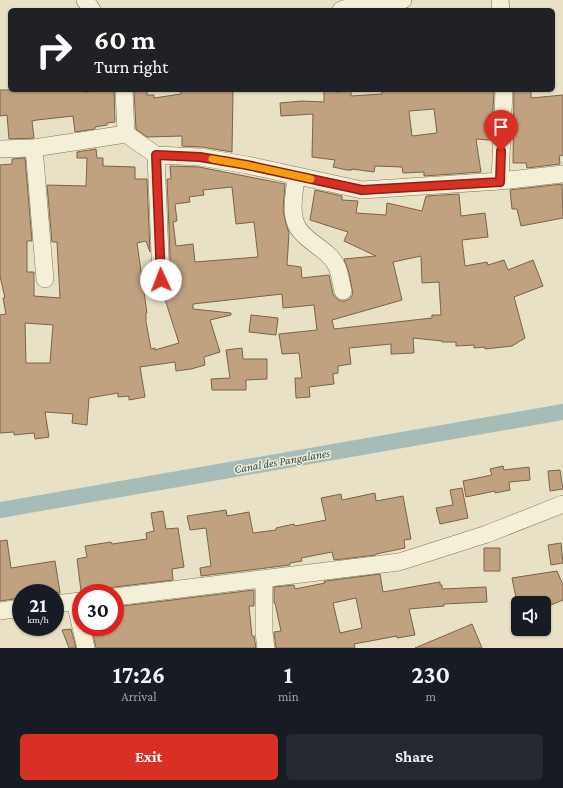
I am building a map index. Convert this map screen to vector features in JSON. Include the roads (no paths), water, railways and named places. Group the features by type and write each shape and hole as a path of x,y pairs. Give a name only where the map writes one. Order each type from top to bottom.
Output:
{"street":[{"path":"350,8 403,0"},
{"path":"124,92 126,134"},
{"path":"500,182 504,92"},
{"path":"0,149 34,148 126,134 156,155 200,157 247,165 362,190 500,182 563,174"},
{"path":"34,148 45,279"},
{"path":"156,155 161,280"},
{"path":"296,176 293,211 298,228 308,239 324,251 337,266 343,291"},
{"path":"124,596 399,562 487,534 563,504"},
{"path":"264,579 264,633 266,648"},
{"path":"0,611 12,609"},
{"path":"84,636 86,648"}],"waterway":[{"name":"Canal des Pangalanes","path":"0,510 563,412"}]}
